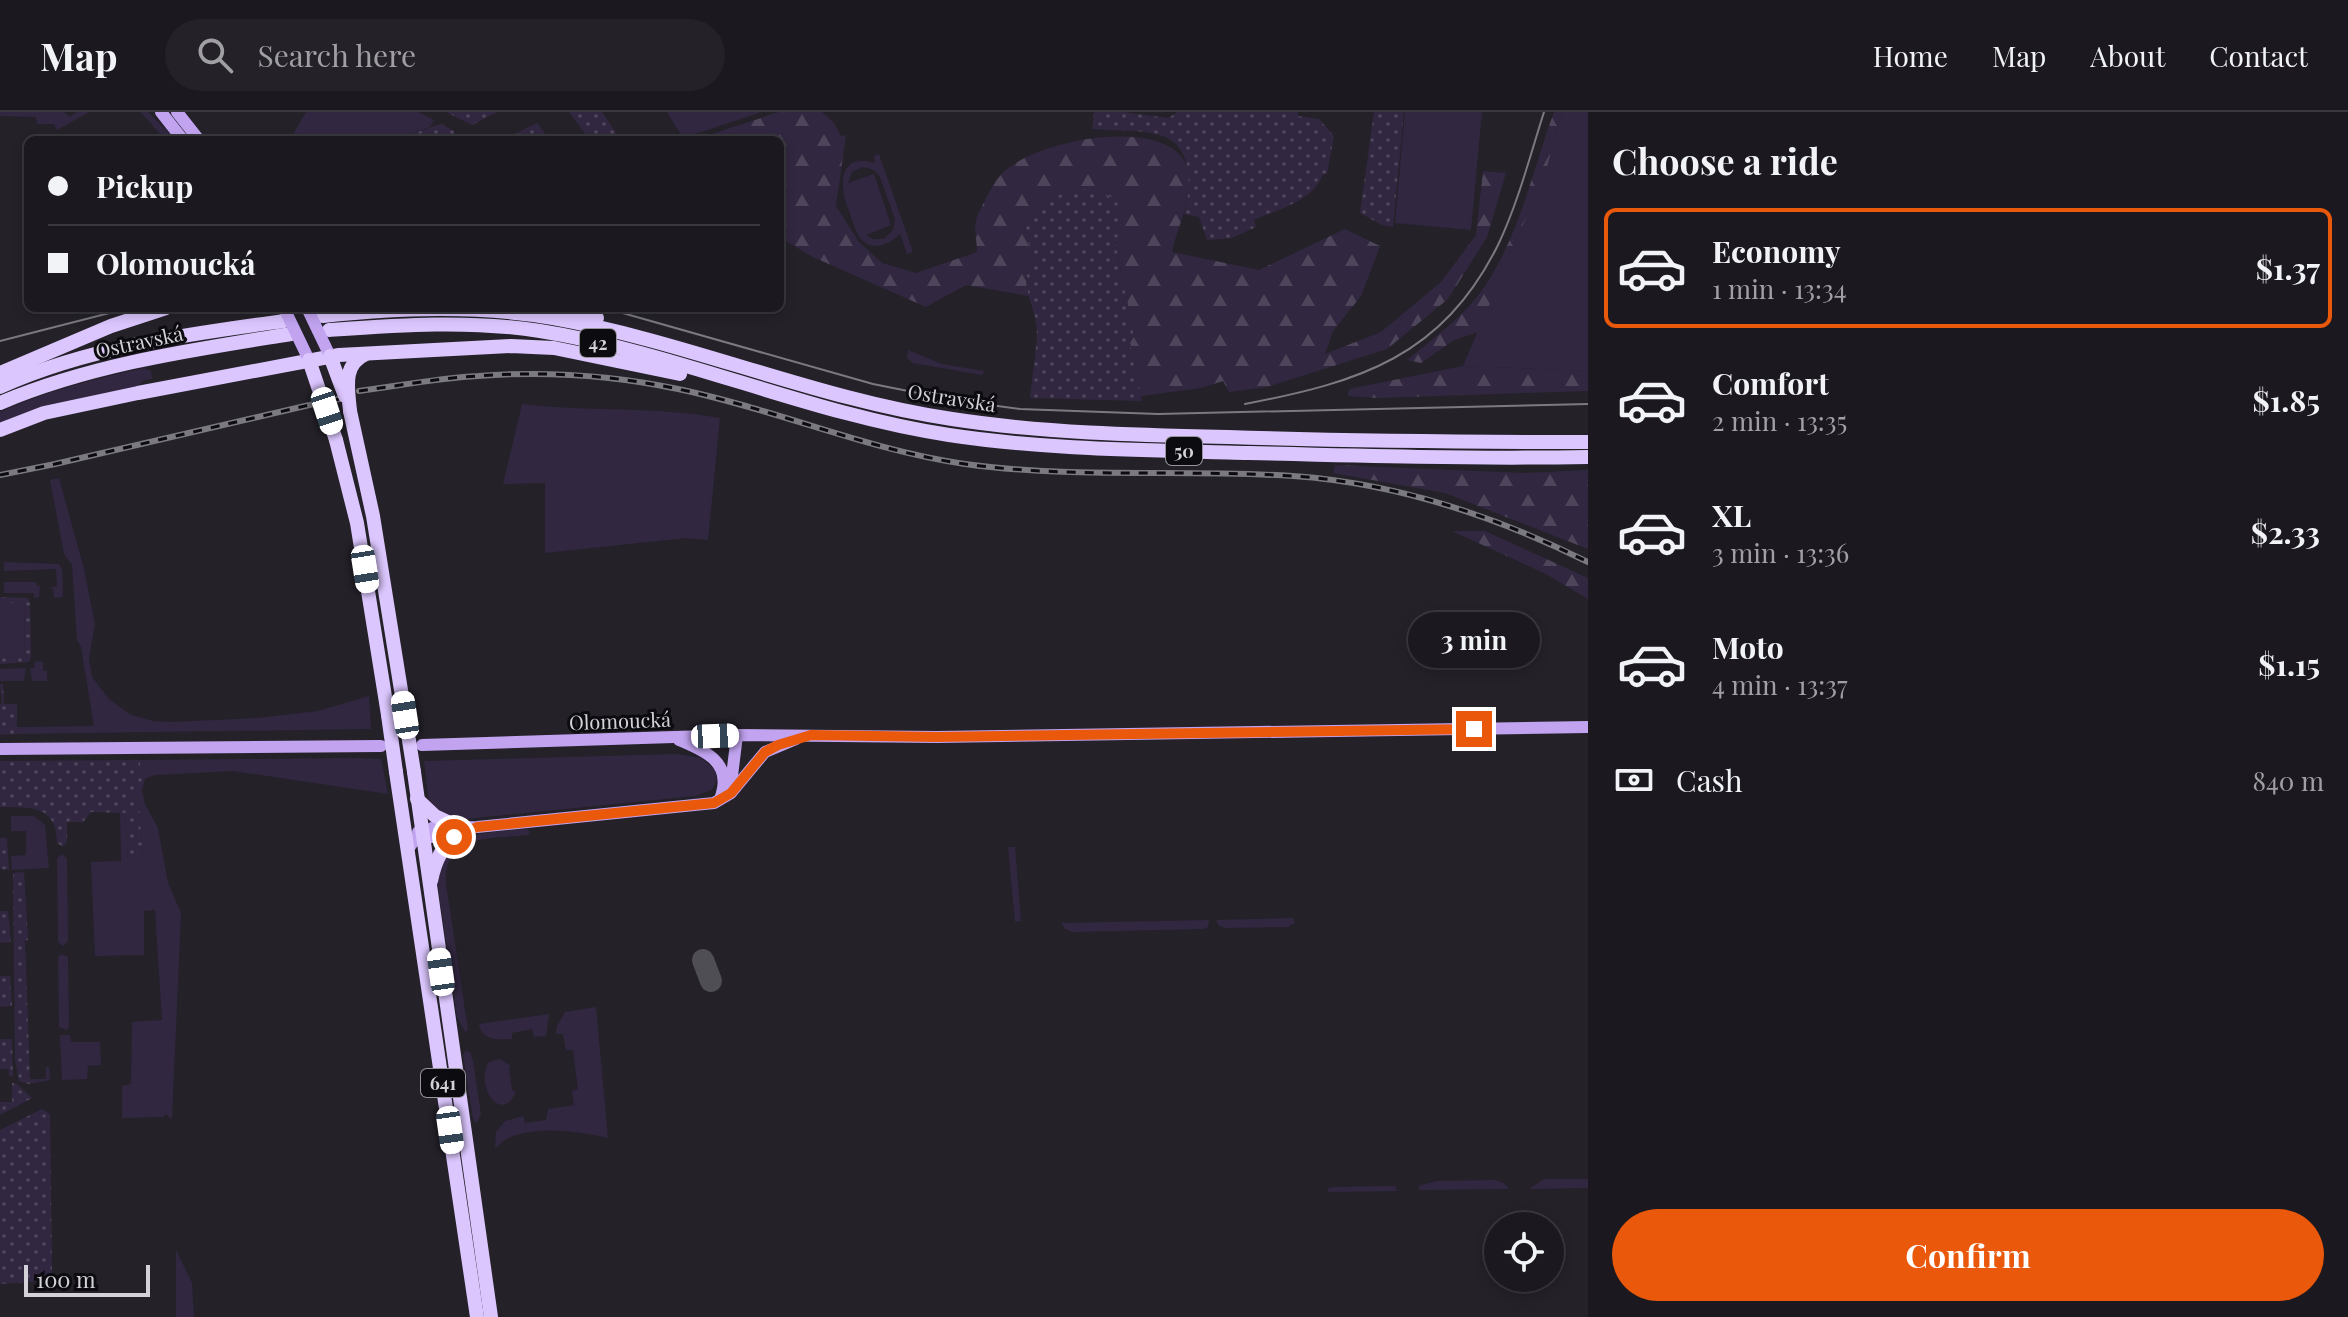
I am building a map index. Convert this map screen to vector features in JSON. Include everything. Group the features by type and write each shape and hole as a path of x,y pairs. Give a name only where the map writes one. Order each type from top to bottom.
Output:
{"highway":[{"path":"0,373 111,326 154,312"},
{"name":"Ostravská","path":"323,316 364,312"},
{"name":"Ostravská","path":"512,312 600,328 914,412 1033,429 1305,440 1588,442"},
{"name":"42","path":"574,312 655,335 738,366"},
{"name":"Ostravská","path":"0,387 76,360 122,349 187,335 286,321"},
{"name":"Ostravská","path":"0,403 61,380 286,321"},
{"name":"Ostravská","path":"329,330 432,324 530,330 619,348 786,396 922,430 1033,445 1322,455 1588,457"},
{"name":"42","path":"0,430 44,413 330,356 439,349 554,348 786,396"},
{"path":"350,411 348,374 357,358 366,354"},
{"name":"641","path":"330,356 358,439 373,516 414,772 491,1317"},
{"name":"641","path":"309,360 336,440 357,523 477,1317"},
{"path":"417,798 435,816 459,829 436,860 430,893"}],"main road":[{"path":"161,112 180,136"},
{"path":"177,112 196,136"},
{"path":"309,312 330,356"},
{"path":"286,321 309,360"},
{"name":"Olomoucká","path":"422,745 737,735 937,737 1588,727"},
{"path":"700,806 721,795 732,776 737,735"},
{"path":"404,824 432,837 459,829 714,803 731,793 765,752 811,735"},
{"path":"672,738 701,749 716,760 724,782 721,795"},
{"path":"0,749 381,746"},
{"path":"408,849 422,833"}],"green space":[{"path":"0,112 64,112 70,117 77,112 89,112 57,130 54,124 37,124 36,117 0,116"},
{"path":"141,112 148,112 172,136 162,136"},
{"path":"306,112 418,112 434,120 430,127 405,136 292,136"},
{"path":"446,112 497,112 472,125"},
{"path":"569,112 602,112 618,136 587,136"},
{"path":"667,112 759,112 689,136 682,136"},
{"path":"779,112 822,112 834,123 841,136 846,135 836,206 859,242 882,263 916,273 977,252 975,225 980,211 999,177 1016,163 1071,142 1103,137 1134,137 1160,143 1180,155 1189,174 1186,204 1172,252 1259,270 1345,229 1380,246 1361,296 1333,331 1325,354 1381,332 1441,282 1476,235 1483,171 1506,173 1487,237 1448,299 1387,349 1267,387 1229,392 1223,381 1201,388 1141,396 1130,343 1134,336 1115,240 1117,200 1099,191 1024,222 1033,259 1026,277 1029,296 966,285 926,307 813,257 786,241 784,136 706,136"},
{"path":"1094,112 1168,118 1178,112 1298,112 1298,116 1319,119 1334,136 1327,174 1323,174 1312,191 1294,203 1254,220 1256,227 1232,238 1207,240 1199,217 1184,214 1189,178 1184,155 1178,146 1148,132 1092,129"},
{"path":"1374,112 1404,112 1393,227 1382,225 1360,213"},
{"path":"1405,112 1482,112 1471,230 1395,223"},
{"path":"1554,112 1562,112 1547,167 1478,332 1454,340 1421,363 1407,360 1457,318 1487,283 1521,212"},
{"path":"1562,112 1588,112 1588,371 1463,366 1547,167"},
{"path":"537,123 547,136 511,136"},
{"path":"441,124 454,131 454,136 406,136"},
{"path":"879,154 913,252 907,254 900,233 885,244 873,246 862,241 855,229 844,192 844,174 853,162 875,163 874,156","holes":["863,167 874,170 880,177 895,219 893,230 884,239 866,235 891,225 874,174 848,183 852,172"]},
{"path":"1088,189 1117,200 1122,229 1115,240 1134,336 1130,343 1142,401 1030,398 1037,334 1027,288 1026,279 1032,259 1024,222 1052,198"},
{"path":"908,350 942,364 984,371 982,375 913,363 907,358"},
{"path":"1463,366 1588,371 1588,391 1377,398 1348,396 1349,389"},
{"path":"144,368 151,371 152,379 144,380 136,387 48,406 0,424 0,412 35,398"},
{"path":"522,404 671,412 720,418 708,540 686,538 545,553 545,483 503,484"},
{"path":"1335,465 1524,473 1588,470 1588,549 1445,493 1333,473"},
{"path":"59,478 84,569 95,624 89,658 92,677 109,699 131,715 174,722 318,711 369,696 371,729 17,734 17,727 94,726 81,647 77,640 72,565 64,554 50,480"},
{"path":"1452,531 1485,531 1588,578 1588,599 1546,574"},
{"path":"4,562 59,564 63,597 54,598 53,589 50,588 57,586 56,569 4,571"},
{"path":"4,582 36,582 40,586 39,597 34,598 34,593 4,593"},
{"path":"0,597 28,598 29,662 0,664 0,658 24,657 25,603 0,603"},
{"path":"0,603 25,603 24,657 0,658"},
{"path":"35,661 43,662 47,681 32,681 30,668 34,668"},
{"path":"26,668 24,681 0,681 0,669"},
{"path":"0,684 3,684 4,704 17,704 17,734 0,735"},
{"path":"677,754 701,758 712,767 716,766 716,782 712,790 695,796 466,819 439,811 429,803 424,761"},
{"path":"381,759 388,794 233,771 155,775 145,779 144,783 140,776 140,760"},
{"path":"140,760 140,776 144,783 138,793 143,858 128,859 125,813 91,812 83,822 67,822 67,842 63,847 57,843 56,831 47,815 31,808 0,807 0,761"},
{"path":"142,790 145,804 158,828 168,883 181,913 172,1119 165,1114 164,1117 122,1118 122,1086 131,1084 132,1022 162,1020 155,910 144,911 144,955 95,956 91,862 121,861 120,812 125,813 128,859 143,858 138,793"},
{"path":"11,816 34,816 45,825 49,868 12,870 11,856 26,855 26,831 11,831"},
{"path":"527,829 530,832 528,835 485,839 461,847 452,855 447,867 446,884 468,1030 465,1032 457,1017 438,887 439,868 444,854 465,838"},
{"path":"0,838 7,838 9,870 0,869"},
{"path":"1008,847 1015,847 1021,921 1015,922"},
{"path":"62,854 67,859 68,941 63,946 58,942 57,858"},
{"path":"24,872 30,1079 46,1079 46,1067 49,1067 50,1080 29,1084 19,1081 15,1060 13,873"},
{"path":"0,911 8,911 11,942 0,943"},
{"path":"1293,918 1295,923 1288,927 1226,928 1219,926 1216,920"},
{"path":"1209,920 1208,927 1204,929 1073,932 1061,923"},
{"path":"62,954 68,957 69,1028 66,1030 59,1027 58,957"},
{"path":"0,976 10,976 12,1006 0,1007"},
{"path":"596,1007 608,1138 571,1132 534,1132 509,1138 495,1148 496,1132 505,1121 523,1116 525,1123 546,1120 548,1109 574,1105 572,1091 578,1089 573,1050 566,1050 563,1034 556,1034 557,1026 565,1012"},
{"path":"549,1014 546,1036 534,1037 532,1029 512,1033 512,1039 496,1039 483,1034 479,1024"},
{"path":"60,1035 70,1035 71,1042 100,1042 101,1065 88,1066 87,1079 62,1080"},
{"path":"0,1039 12,1039 13,1076 9,1076 9,1069 0,1069"},
{"path":"465,1051 470,1052 473,1061 481,1114 477,1123 473,1119 463,1055"},
{"path":"500,1059 511,1066 512,1090 516,1092 503,1105 491,1098 485,1081 489,1062"},
{"path":"12,1083 32,1098 0,1115 0,1102 12,1102"},
{"path":"42,1109 50,1114 52,1274 43,1281 0,1284 0,1130"},
{"path":"1544,1179 1588,1179 1588,1188 1529,1189"},
{"path":"1495,1180 1509,1189 1419,1190 1419,1186 1436,1181"},
{"path":"1395,1186 1397,1191 1328,1192 1328,1188 1335,1187"},
{"path":"176,1250 192,1283 194,1317 176,1317"}],"taxiway":[{"path":"703,960 711,981"}],"tram line":[{"path":"1245,404 1325,386 1361,374 1424,339 1451,314 1476,283 1498,245 1518,196 1544,112"},
{"path":"0,341 113,312"},
{"path":"619,312 873,384 1020,409 1158,414 1588,404"}],"railway":[{"path":"359,391 448,378 503,375 553,374 628,380 714,397 892,449 965,464 1088,473 1293,476 1370,486 1481,516 1588,562"},
{"path":"331,401 339,399"},
{"path":"0,475 318,403"}],"route":[{"path":"454,837 477,827 707,805 726,798 765,752 811,735 937,737 1474,729"}]}
